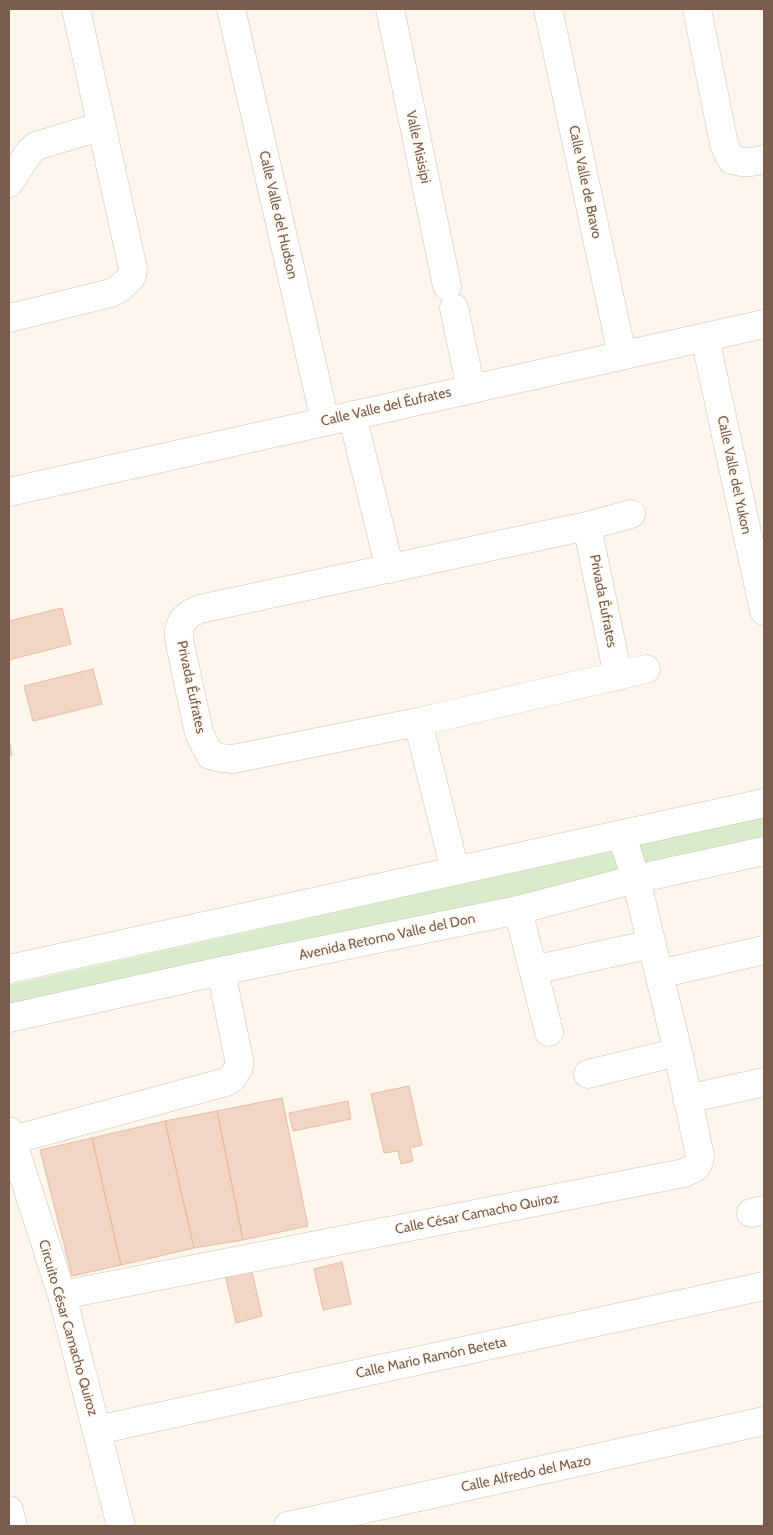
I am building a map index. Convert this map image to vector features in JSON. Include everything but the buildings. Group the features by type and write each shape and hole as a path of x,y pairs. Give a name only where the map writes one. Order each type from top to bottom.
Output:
{"street":[{"path":"9,318 111,293 120,288 132,276 133,270 76,9"},
{"name":"Calle Valle del Hudson","path":"231,9 325,421"},
{"name":"Valle Misisipi","path":"390,9 471,389"},
{"name":"Calle Valle de Bravo","path":"548,9 622,355"},
{"path":"697,9 724,144 728,153 732,160 742,162 764,159"},
{"path":"9,183 30,151 36,146 102,126"},
{"name":"Calle Valle del Éufrates","path":"9,492 764,324"},
{"name":"Calle Valle del Yukon","path":"705,338 764,612"},
{"path":"352,415 390,569"},
{"name":"Privada Éufrates","path":"631,514 587,526 200,609 191,613 184,620 179,629 179,639 199,733 210,755 234,759 418,722 646,669"},
{"name":"Privada Éufrates","path":"587,526 618,676"},
{"path":"418,722 455,870"},
{"path":"9,970 455,870 622,836 764,803"},
{"name":"Calle César Camacho Quiroz","path":"62,1295 684,1173 696,1167 700,1156 678,1052 636,879 622,836"},
{"name":"Avenida Retorno Valle del Don","path":"9,1018 221,971 518,910 636,879 764,850"},
{"path":"518,910 548,1032"},
{"path":"533,970 652,944"},
{"path":"659,974 764,950"},
{"path":"10,1136 226,1082 232,1078 239,1067 239,1060 221,971"},
{"path":"588,1074 678,1052"},
{"path":"687,1099 764,1082"},
{"name":"Circuito César Camacho Quiroz","path":"10,1136 62,1295 122,1526"},
{"name":"Calle Mario Ramón Beteta","path":"97,1430 764,1286"},
{"name":"Calle Alfredo del Mazo","path":"288,1526 764,1421"},
{"path":"9,1510 12,1526"}],"green space":[{"path":"764,817 764,844 9,1010 9,985"}]}
